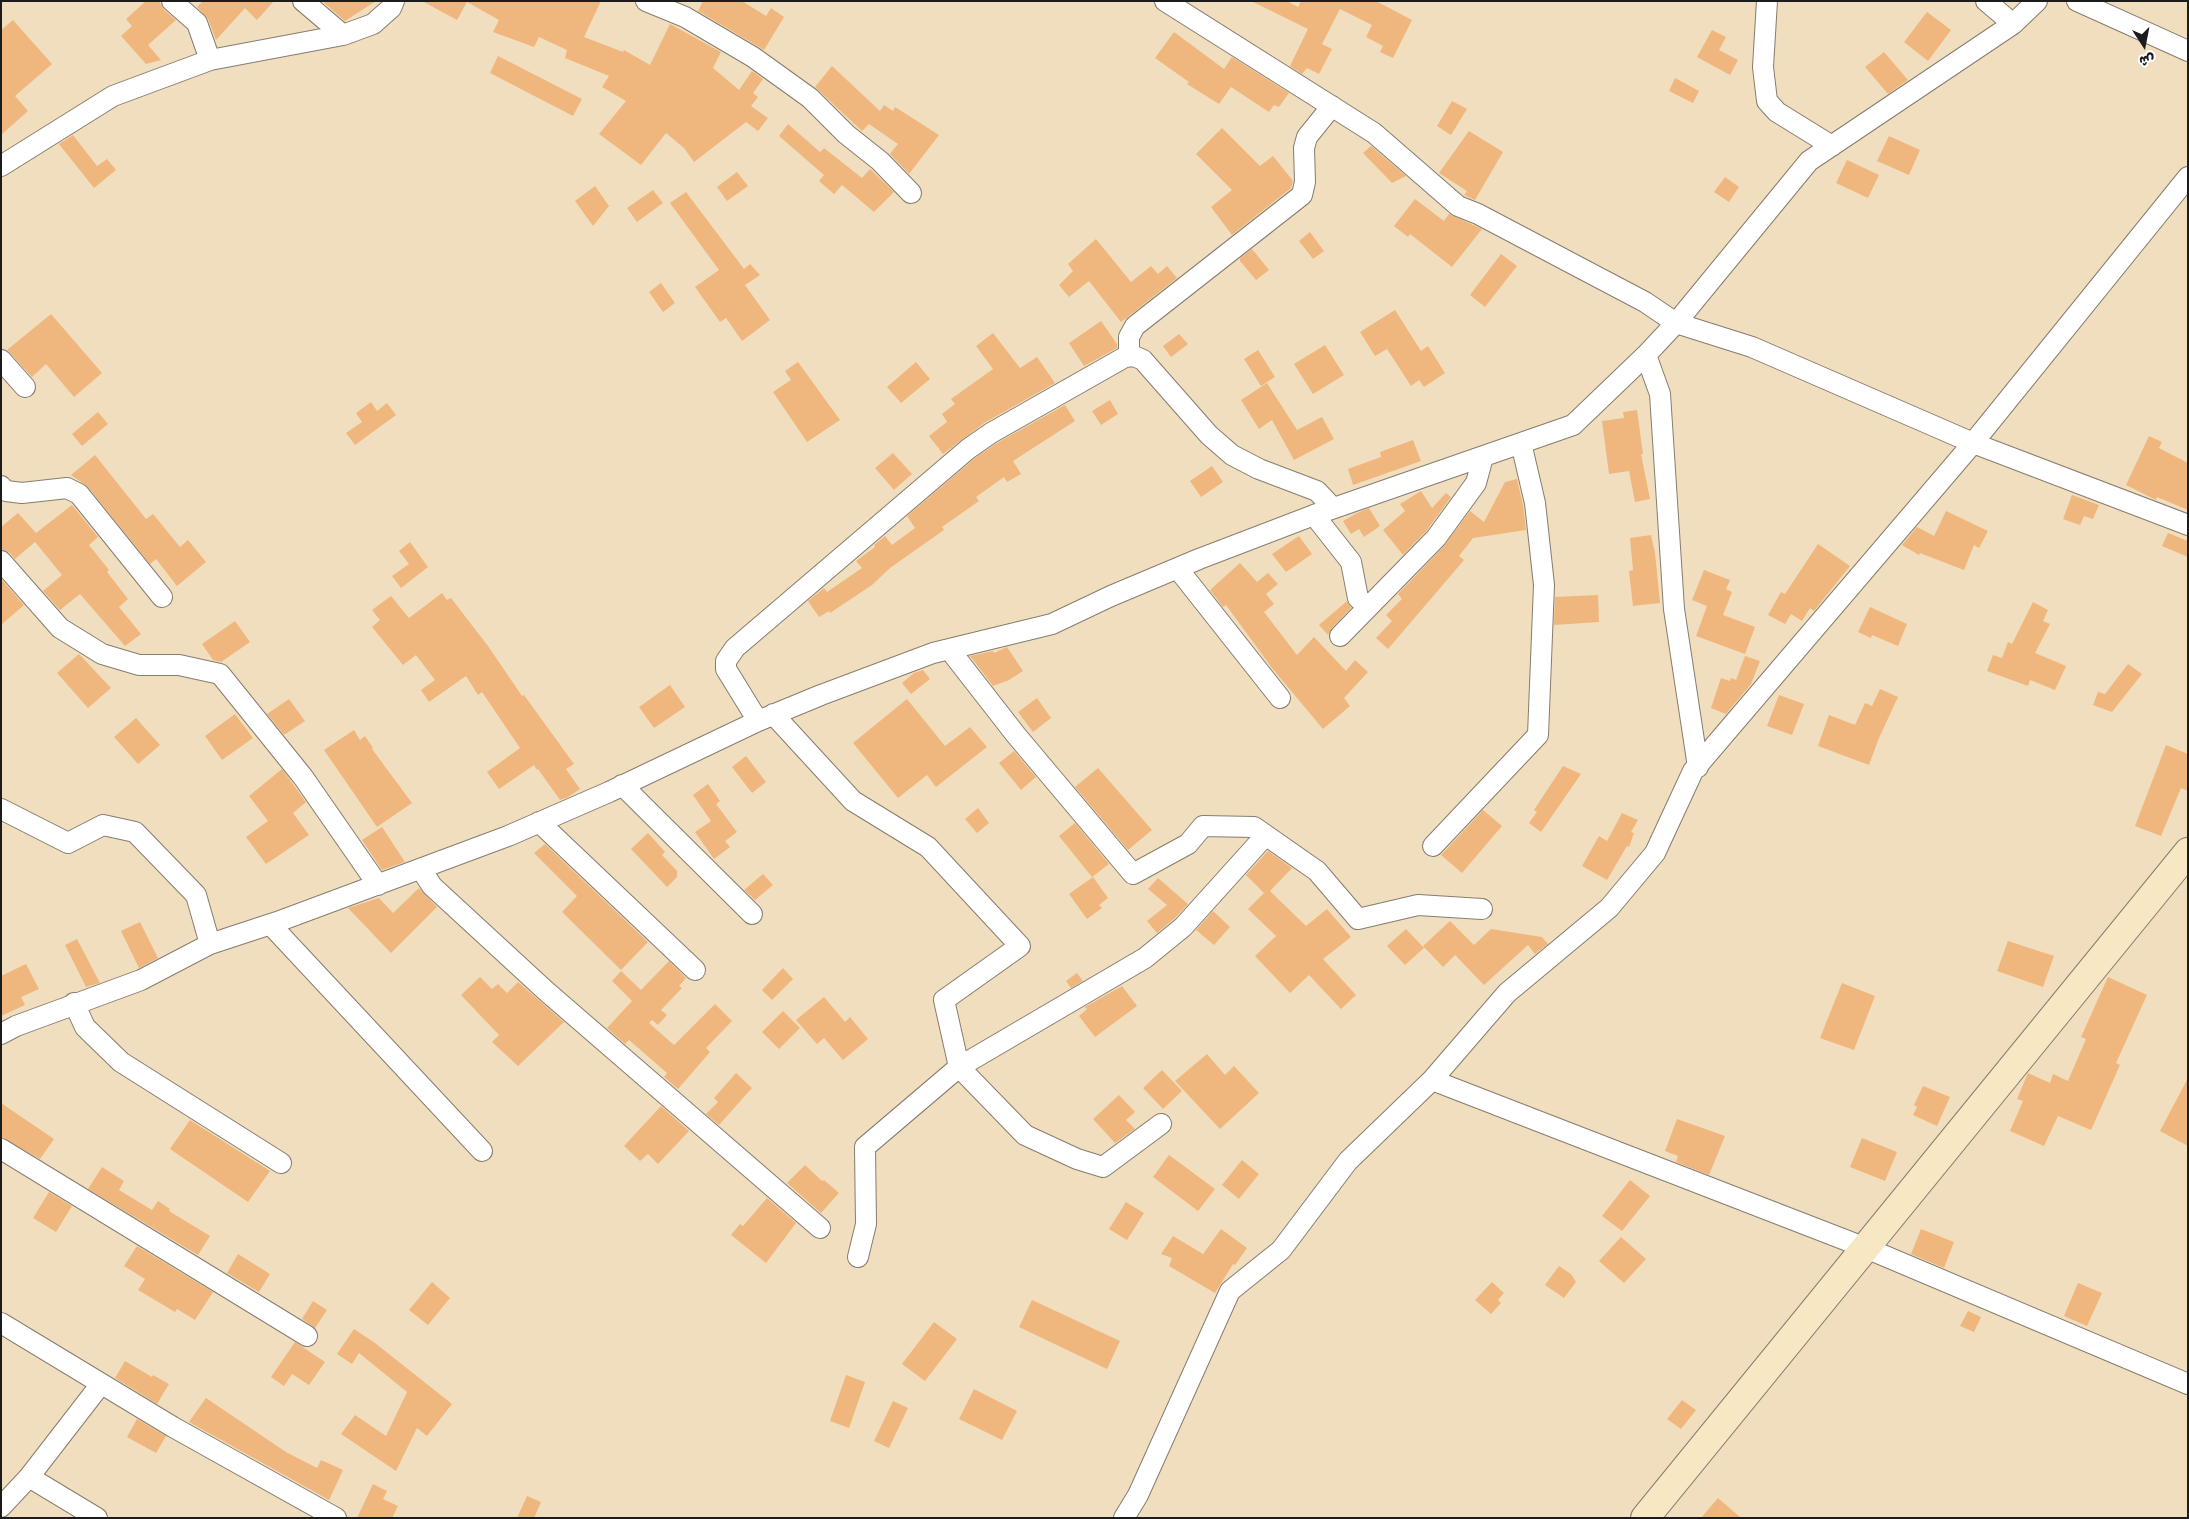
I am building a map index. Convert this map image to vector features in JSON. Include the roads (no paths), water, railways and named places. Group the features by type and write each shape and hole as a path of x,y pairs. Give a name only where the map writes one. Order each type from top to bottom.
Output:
{"main road":[{"path":"1644,1518 2188,852"}],"street":[{"path":"172,1 197,23 210,60"},
{"path":"303,1 344,35"},
{"path":"1,166 113,96 210,60 344,35 373,24 391,8 394,1"},
{"path":"646,1 685,17 753,56 803,92 846,134 880,161 911,193"},
{"path":"1165,1 1374,133 1458,206 1478,214 1645,302 1676,323 1752,347 1973,443 2188,525"},
{"path":"1767,1 1763,67 1767,101 1777,112 1832,146"},
{"path":"1986,1 2012,24"},
{"path":"1,1034 16,1026 74,1003 141,980 210,944 378,885 539,822 765,717 933,653 1052,624 1111,596 1178,568 1314,515 1573,425 1646,355 1676,323 1808,161 2012,24 2036,1"},
{"path":"2077,1 2188,51"},
{"path":"1130,356 1129,337 1135,326 1302,195 1305,182 1304,148 1307,137 1332,106"},
{"path":"1124,1518 1138,1495 1230,1292 1281,1250 1348,1161 1432,1080 1506,993 1609,908 1655,852 1693,771 1973,443 2188,176"},
{"path":"1646,355 1660,394 1674,609 1698,766"},
{"path":"1161,1124 1103,1168 1077,1159 1025,1135 959,1068 944,1000 1020,946 928,847 853,801 765,717 726,669 726,661 735,648 968,449 1017,418 1120,359 1130,356 1143,360 1209,435 1232,455 1259,469 1317,491 1333,508"},
{"path":"1,360 26,387"},
{"path":"1433,846 1538,735 1544,586 1535,502 1520,443"},
{"path":"1340,636 1436,538 1476,483 1483,456"},
{"path":"1,486 6,491 22,493 67,488 79,494 162,598"},
{"path":"1314,515 1351,562 1358,598 1368,607"},
{"path":"1,560 60,628 102,654 139,665 179,665 220,674 303,777 378,885"},
{"path":"1178,568 1280,698"},
{"path":"949,649 1016,735 1133,874 1188,844 1203,826 1254,828 1317,871 1358,919 1418,905 1482,909"},
{"path":"622,785 752,914"},
{"path":"1,809 68,843 102,825 135,832 196,895 210,944"},
{"path":"539,822 695,970"},
{"path":"858,1257 866,1224 865,1147 959,1068 1145,958 1183,927 1266,836"},
{"path":"421,869 432,886 546,991 820,1228"},
{"path":"270,924 482,1150"},
{"path":"74,1003 85,1027 121,1062 281,1163"},
{"path":"1432,1080 1866,1248 2188,1384"},
{"path":"1,1150 306,1336"},
{"path":"1,1322 173,1427 336,1518"},
{"path":"1,1507 29,1477 101,1384"},
{"path":"29,1477 97,1518"}]}
